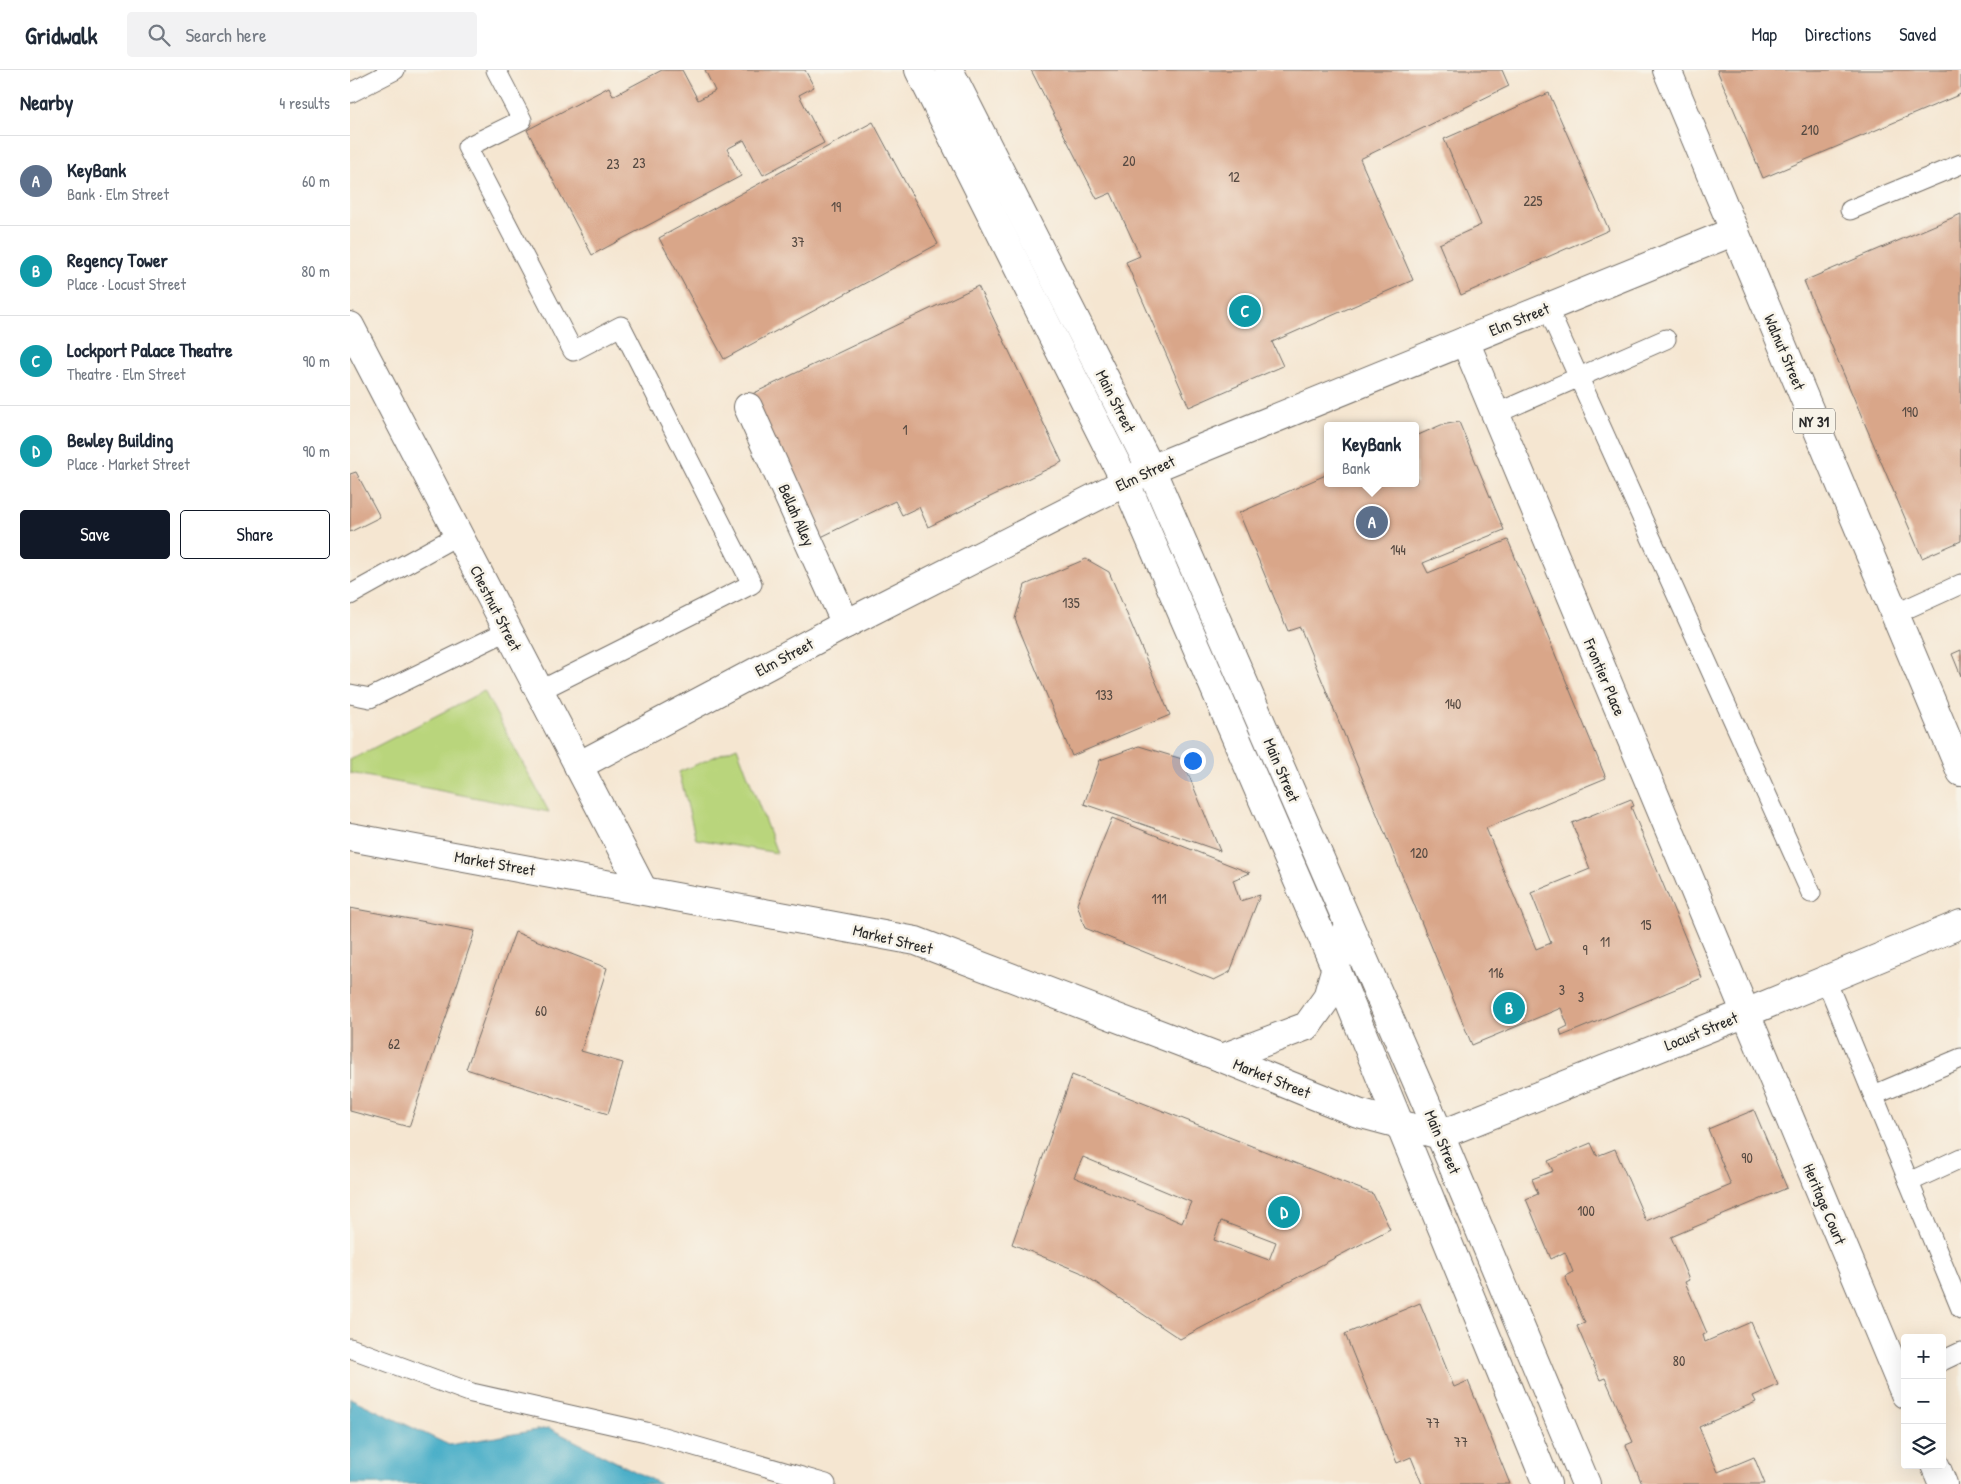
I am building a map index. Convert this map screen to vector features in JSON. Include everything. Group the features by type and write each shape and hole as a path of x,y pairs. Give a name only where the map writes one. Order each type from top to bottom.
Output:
{"main road":[{"name":"Main Street","path":"918,70 1125,481 1336,969 1547,1484"},
{"name":"Main Street","path":"949,70 1151,469 1440,1135 1586,1484"},
{"name":"Walnut Street","path":"1667,70 1961,772"},
{"name":"Elm Street","path":"578,766 846,624 1125,481 1735,231"},
{"name":"Chestnut Street","path":"350,326 643,890"},
{"name":"Frontier Place","path":"1465,342 1746,1013"},
{"name":"Bellah Alley","path":"748,408 846,624"},
{"name":"Market Street","path":"350,836 916,941 1222,1058 1358,1113 1440,1135"},
{"path":"1222,1058 1307,1026 1327,998 1348,924"},
{"name":"Locust Street","path":"1440,1135 1746,1013 1961,924"},
{"name":"Heritage Court","path":"1746,1013 1901,1380"},
{"path":"1936,1469 1942,1484"}],"lane":[{"path":"350,93 395,70"},
{"path":"496,70 522,120 467,147 573,351 622,326 752,584 539,691"},
{"path":"1850,210 1961,164"},
{"path":"1547,307 1811,893"},
{"path":"1495,414 1666,339"},
{"path":"350,595 458,535"},
{"path":"1895,614 1961,584"},
{"path":"350,694 370,698 508,630"},
{"path":"1826,980 1961,1309"},
{"path":"1874,1096 1961,1058"},
{"path":"1909,1182 1961,1158"},
{"path":"350,1348 472,1393 646,1432 826,1484"},
{"path":"1946,1359 1961,1352"}],"green space":[{"path":"484,691 549,812 350,773 350,760"},
{"path":"737,747 777,853 696,839 679,772"}],"water":[{"path":"350,1398 449,1445 549,1428 660,1484 350,1484"}],"building":[{"path":"662,70 682,70 698,100 715,91 705,70 805,70 814,87 799,95 824,143 763,175 744,140 727,149 741,176 592,255 527,130 609,87 613,96"},
{"path":"1031,70 1502,70 1509,86 1360,159 1413,280 1272,342 1283,366 1189,407 1126,262 1140,256 1111,193 1097,199"},
{"path":"1717,70 1961,70 1961,94 1763,178"},
{"path":"1549,93 1609,230 1461,295 1439,244 1481,225 1444,139"},
{"path":"873,122 938,244 724,359 659,238"},
{"path":"1961,214 1961,541 1922,558 1804,281"},
{"path":"978,286 1062,462 928,527 919,507 902,515 895,501 817,539 748,396"},
{"path":"1459,422 1504,530 1423,563 1428,573 1508,540 1606,778 1486,828 1536,949 1551,943 1531,893 1590,869 1572,823 1631,799 1634,806 1631,807 1702,978 1562,1036 1560,1030 1568,1026 1561,1008 1472,1045 1300,627 1288,631 1239,513 1324,476 1324,487 1419,487 1419,435 1441,425"},
{"path":"356,472 380,517 350,532 350,474"},
{"path":"1086,559 1109,572 1170,715 1072,756 1015,619 1025,585"},
{"path":"1961,650 1961,676 1952,654"},
{"path":"1139,746 1182,759 1220,851 1084,804 1100,760"},
{"path":"1112,818 1250,873 1233,880 1240,901 1260,895 1230,972 1214,980 1085,928 1077,904"},
{"path":"350,908 475,931 409,1127 350,1111"},
{"path":"515,932 607,968 581,1051 623,1063 608,1114 466,1069"},
{"path":"1072,1075 1373,1194 1390,1229 1180,1339 1080,1272 1012,1244","holes":["1083,1157 1191,1202 1182,1223 1074,1177","1221,1221 1276,1242 1269,1260 1214,1240"]},
{"path":"1754,1110 1787,1188 1671,1237 1689,1280 1685,1282 1707,1333 1703,1335 1705,1342 1751,1322 1778,1385 1753,1396 1756,1402 1699,1427 1718,1472 1754,1457 1765,1484 1642,1484 1626,1445 1633,1442 1605,1378 1600,1380 1577,1326 1585,1323 1565,1276 1573,1272 1565,1252 1551,1259 1526,1199 1538,1194 1532,1179 1553,1171 1548,1161 1591,1143 1597,1156 1615,1149 1646,1221 1731,1185 1708,1129"},
{"path":"1420,1303 1454,1387 1468,1381 1510,1484 1422,1484 1411,1457 1397,1463 1345,1334"}],"place":[{"name":"Lockport Palace Theatre","path":"1245,311"},
{"name":"KeyBank","path":"1372,522"},
{"name":"Regency Tower","path":"1509,1008"},
{"name":"Bewley Building","path":"1284,1212"}]}
